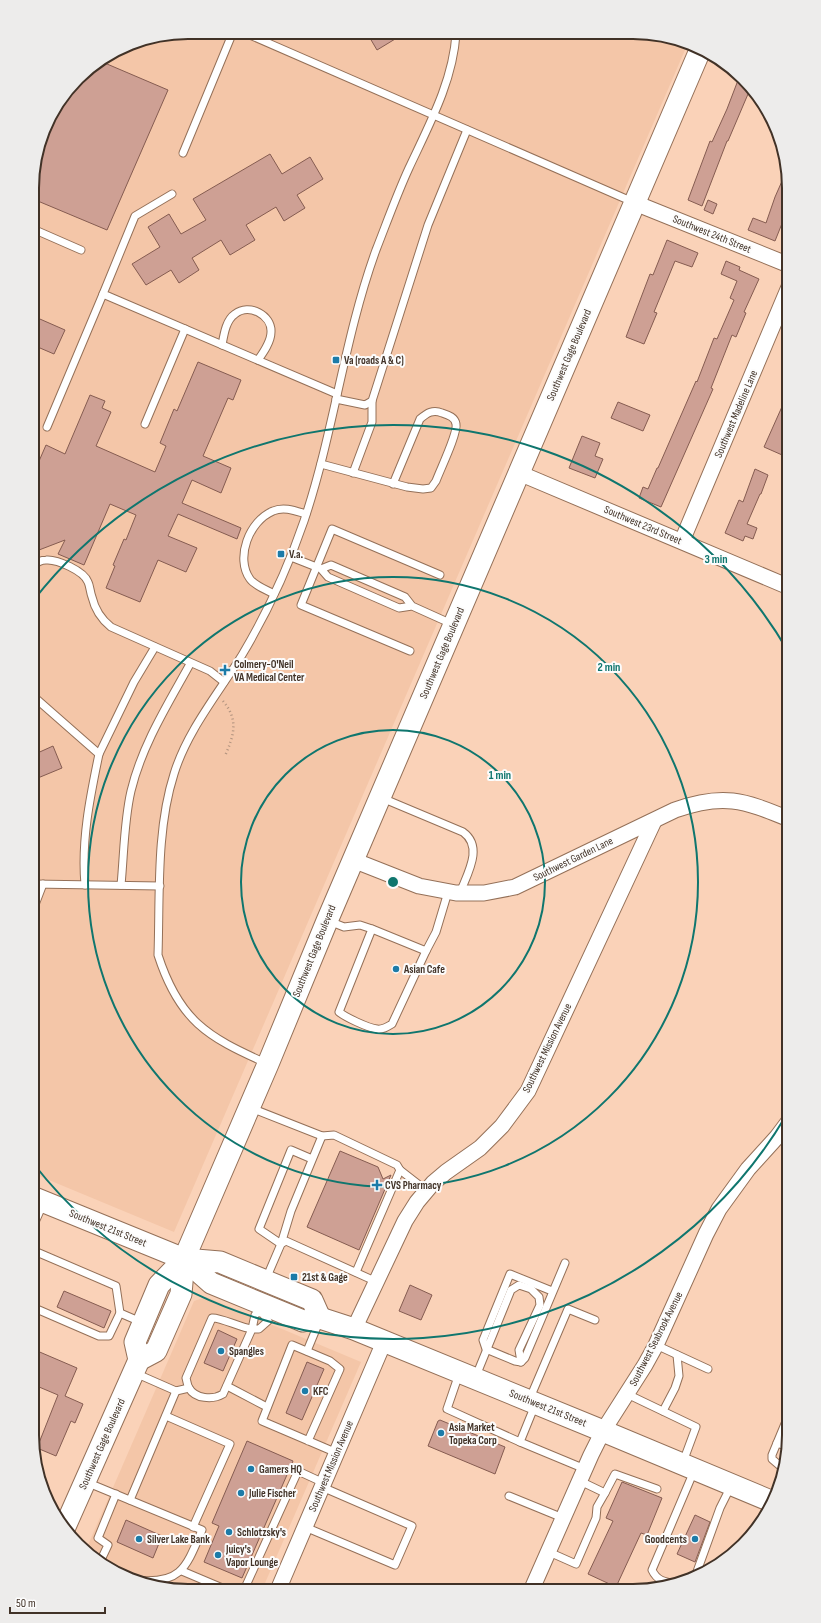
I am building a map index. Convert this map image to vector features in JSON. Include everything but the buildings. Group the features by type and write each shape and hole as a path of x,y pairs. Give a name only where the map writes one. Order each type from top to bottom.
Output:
{"main road":[{"name":"Southwest Gage Boulevard","path":"136,1366 156,1351 181,1294 184,1259 268,1064 326,921 699,54"},
{"name":"Southwest 21st Street","path":"39,1199 184,1259 220,1262 312,1300 320,1318"},
{"name":"Southwest Gage Boulevard","path":"67,1522 136,1366 135,1342 143,1323 160,1285 184,1259"},
{"name":"Southwest 21st Street","path":"184,1259 211,1283 266,1314 303,1321 320,1318 354,1329 768,1500"}],"street":[{"name":"Southwest 24th Street","path":"635,203 782,262"},
{"name":"Southwest Madeline Lane","path":"682,541 782,304"},
{"name":"Southwest 23rd Street","path":"519,473 782,583"},
{"name":"Southwest Garden Lane","path":"353,860 419,886 454,893 484,893 514,887 675,810 695,803 717,800 739,801 782,814"},
{"name":"Southwest Mission Avenue","path":"354,1329 405,1221 417,1202 446,1172 486,1142 511,1115 528,1091 654,821"},
{"name":"Southwest Seabrook Avenue","path":"534,1584 582,1475 604,1431 656,1345 706,1234 719,1209 748,1169 782,1130"},
{"name":"Southwest Mission Avenue","path":"281,1584 384,1342"}],"lane":[{"path":"183,153 230,39"},
{"path":"259,39 635,203"},
{"path":"268,1064 237,1050 211,1035 190,1017 174,995 165,976 158,955 162,824 174,772 191,735 256,628 291,557 321,464 353,324 375,253 397,197 442,96 450,72 455,39"},
{"path":"353,473 372,422 372,401 428,225 466,130"},
{"path":"47,426 103,294 134,216 172,194"},
{"path":"39,232 81,250"},
{"path":"103,294 258,360 336,396 365,404 372,401"},
{"path":"222,345 227,324 234,314 242,310 260,312 267,318 272,334 258,360"},
{"path":"145,424 185,329"},
{"path":"321,464 394,484 407,487 423,489 431,488 436,481 455,433 456,424 451,416 438,411 427,413 420,419 394,484"},
{"path":"274,594 251,581 244,566 244,552 249,536 263,517 273,510 287,509 306,514"},
{"path":"410,651 301,605 318,568 332,529 440,574"},
{"path":"291,557 318,568 328,577 399,608 412,606"},
{"path":"39,562 45,560 57,560 82,574 88,581 95,609 104,621 111,627 190,664 210,671 224,682"},
{"path":"318,568 330,565 404,597 412,606 454,625"},
{"path":"85,885 83,869 86,821 100,754 134,682 155,647"},
{"path":"121,885 127,815 133,784 150,739 190,664"},
{"path":"39,701 100,754"},
{"path":"372,929 339,1012 344,1016 377,1029 384,1028 392,1024 473,853 472,841 469,836 463,832 380,797"},
{"path":"39,884 160,886"},
{"path":"39,893 43,884"},
{"path":"326,921 344,926 360,925 426,951"},
{"path":"249,1108 322,1136 334,1135 397,1165 400,1170 426,1191"},
{"path":"265,1281 281,1244 291,1211 322,1136"},
{"path":"281,1244 259,1229 290,1150 312,1159"},
{"path":"356,1272 400,1170"},
{"path":"281,1244 286,1241 377,1282"},
{"path":"39,1253 116,1286 120,1313 109,1336 99,1336 39,1310"},
{"path":"521,1362 525,1358 565,1263"},
{"path":"521,1362 486,1349 483,1340 510,1274 552,1291"},
{"path":"521,1362 519,1350 540,1305 539,1297 532,1289 519,1285 511,1290 486,1349 447,1408 520,1442 582,1475 605,1493"},
{"path":"520,1442 532,1402 568,1309 595,1320"},
{"path":"266,1314 258,1312 255,1315 252,1329 223,1394 216,1398 205,1398 193,1392 189,1388 186,1378 212,1318 217,1317 242,1328 252,1329 259,1329 266,1314"},
{"path":"120,1313 143,1323"},
{"path":"307,1351 320,1318"},
{"path":"308,1441 340,1369 330,1361 292,1345 262,1421 308,1441 337,1453"},
{"path":"656,1345 708,1369"},
{"path":"663,1411 678,1376 677,1355"},
{"path":"136,1366 176,1391 189,1388"},
{"path":"227,1386 267,1407"},
{"path":"130,1500 176,1391"},
{"path":"627,1394 696,1427 689,1467 652,1570 655,1577 662,1581"},
{"path":"166,1416 230,1444 193,1527"},
{"path":"779,1465 772,1459 772,1455 782,1434"},
{"path":"777,1443 782,1445"},
{"path":"247,1584 298,1471 323,1485 412,1526 395,1565 305,1527"},
{"path":"548,1552 576,1564 596,1518 597,1507 615,1474 657,1490"},
{"path":"86,1482 202,1530 191,1556 182,1570 171,1578 155,1580"},
{"path":"698,1570 720,1508 732,1485"},
{"path":"102,1557 108,1545 98,1538 116,1494"},
{"path":"508,1496 563,1518"},
{"path":"182,1570 214,1584"}],"path":[{"path":"216,695 224,702 234,719 233,736 225,756"}],"shaded area":[{"name":"Colmery-O'Neil VA Medical Center","path":"643,39 672,44 686,49 174,1232 39,1176 39,178 44,149 50,131 59,113 70,97 97,70 113,59 131,50 168,40"},
{"path":"206,1297 361,1362 265,1584 178,1584 149,1579 131,1573 113,1564 88,1545 194,1301"}],"place":[{"name":"Va (roads A & C)","path":"336,360"},
{"name":"V.a.","path":"281,554"},
{"name":"Colmery-O'Neil VA Medical Center","path":"225,670"},
{"name":"Asian Cafe","path":"396,969"},
{"name":"CVS Pharmacy","path":"377,1185"},
{"name":"21st & Gage","path":"294,1277"},
{"name":"Spangles","path":"221,1351"},
{"name":"KFC","path":"305,1391"},
{"name":"Asia Market Topeka Corp","path":"441,1433"},
{"name":"Gamers HQ","path":"251,1469"},
{"name":"Julie Fischer","path":"241,1493"},
{"name":"Schlotzsky's","path":"229,1532"},
{"name":"Silver Lake Bank","path":"139,1539"},
{"name":"Goodcents","path":"695,1539"},
{"name":"Juicy's Vapor Lounge","path":"218,1555"}]}
